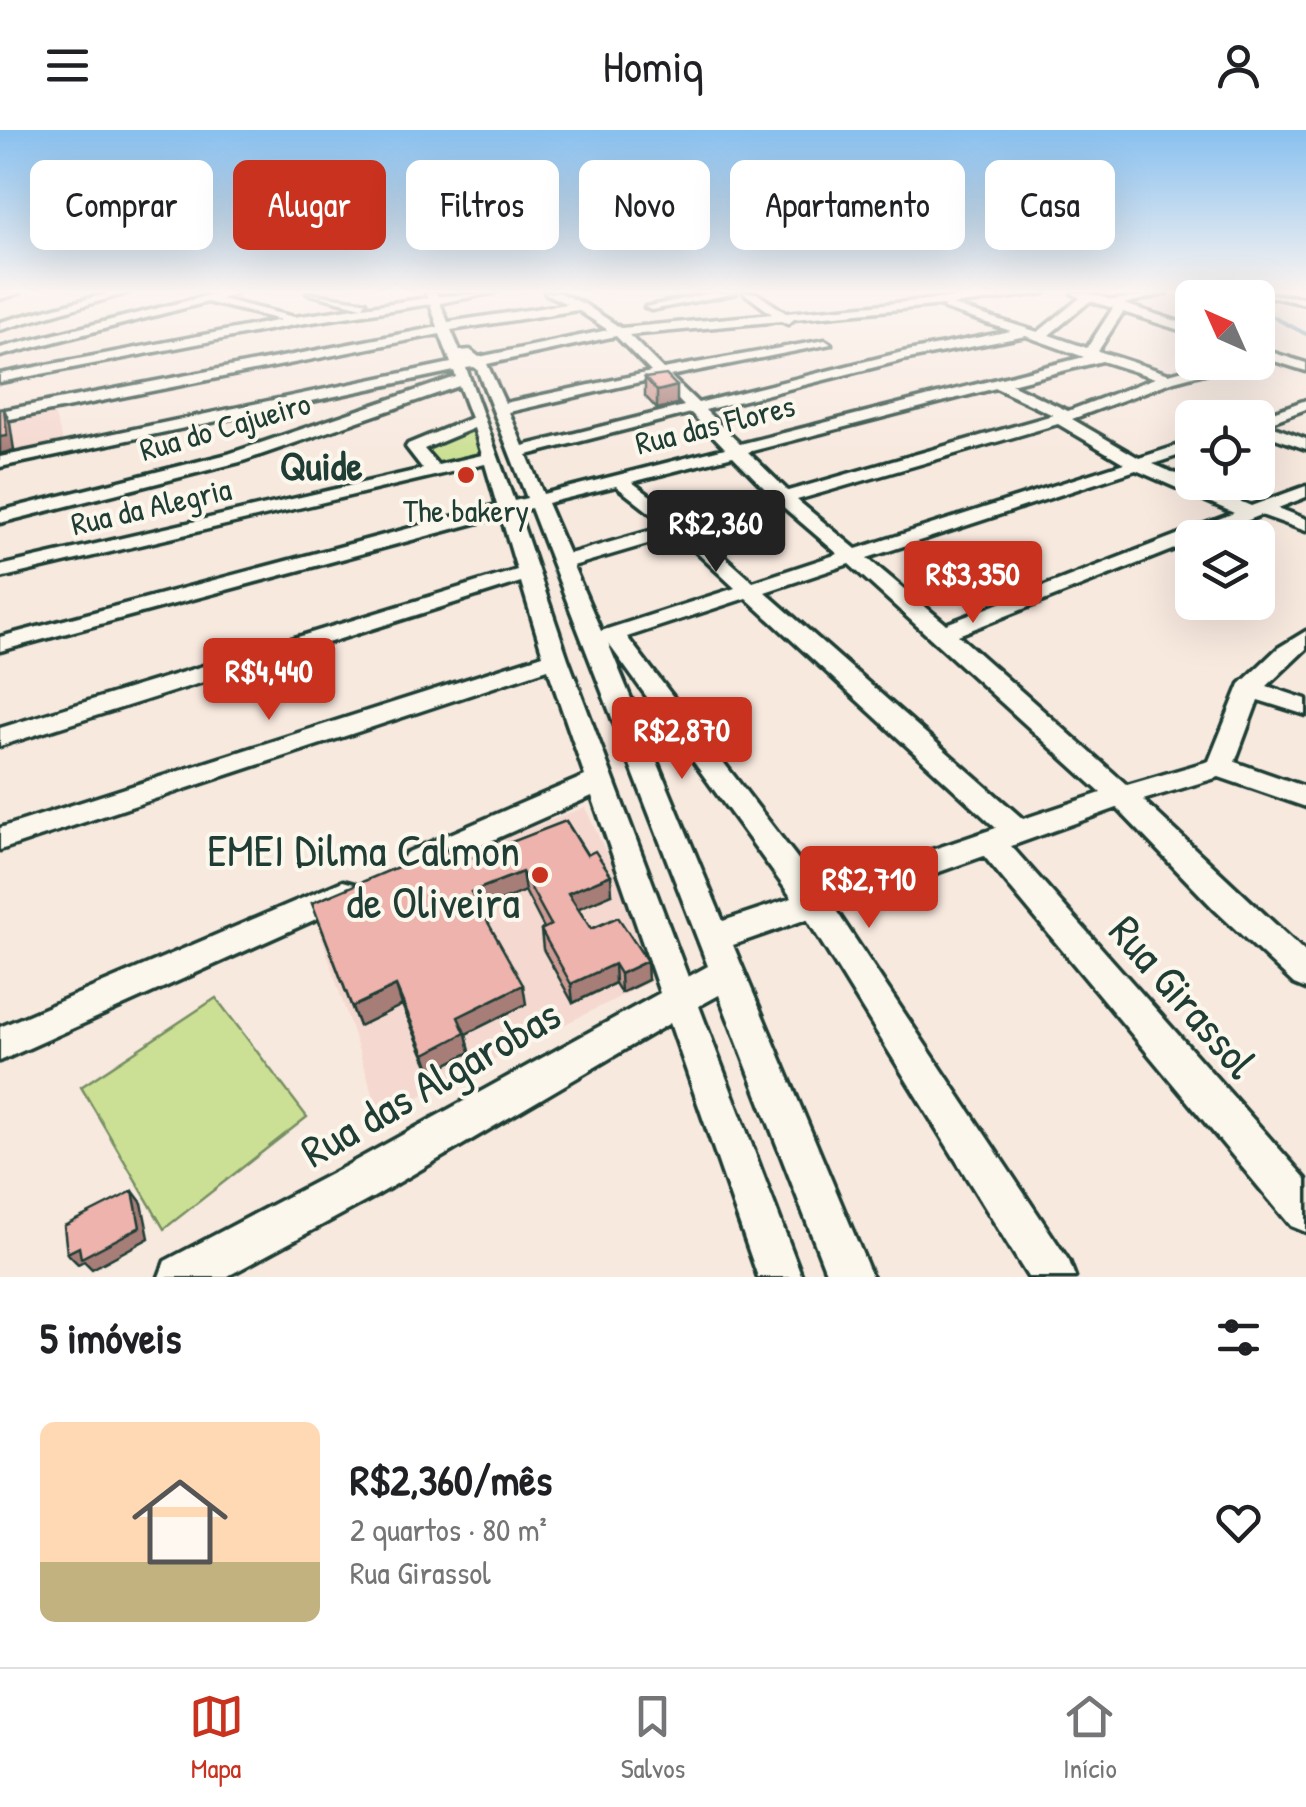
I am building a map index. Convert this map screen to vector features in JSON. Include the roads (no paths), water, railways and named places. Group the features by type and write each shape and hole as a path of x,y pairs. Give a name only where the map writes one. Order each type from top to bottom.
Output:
{"street":[{"path":"0,378 162,347"},
{"path":"454,347 489,414 504,455 539,500 562,563 603,637 720,955 850,1277"},
{"path":"0,416 69,425 468,347"},
{"path":"0,462 69,425 495,347"},
{"path":"635,347 786,500 943,634 1122,796 1226,901 1306,974"},
{"path":"434,472 414,447 489,414 790,347"},
{"path":"828,347 858,368"},
{"name":"Rua da Alegria","path":"0,572 434,472 858,368 973,347"},
{"path":"1065,347 1169,378"},
{"path":"1094,357 1098,347"},
{"name":"Rua do Cajueiro","path":"0,517 249,453 456,351"},
{"name":"Rua das Flores","path":"0,644 1094,357"},
{"path":"1275,358 1306,367"},
{"path":"709,365 762,392"},
{"path":"562,563 1063,417 1175,376"},
{"path":"996,383 1063,417 1140,466 1258,512 1306,525"},
{"path":"1275,418 1306,404"},
{"path":"1275,432 1306,444"},
{"path":"603,637 855,559 1175,453"},
{"path":"504,455 506,509 526,574 780,1277"},
{"name":"Rua Girassol","path":"618,480 682,529 750,591 1005,838 1306,1211"},
{"path":"943,634 1306,491"},
{"path":"0,737 526,574"},
{"path":"603,637 815,905 1052,1277"},
{"path":"1306,638 1275,661 1249,690 1220,766 1306,797"},
{"path":"0,840 556,660"},
{"path":"1249,690 1306,707"},
{"name":"Rua das Algarobas","path":"181,1277 359,1182 680,997 720,955 815,905 1122,796 1220,766"},
{"path":"0,1044 602,780"}],"place":[{"name":"The bakery","path":"466,475"},
{"name":"EMEI Dilma Calmon de Oliveira","path":"540,875"}],"district":[{"name":"Quide","path":"321,465"}]}
